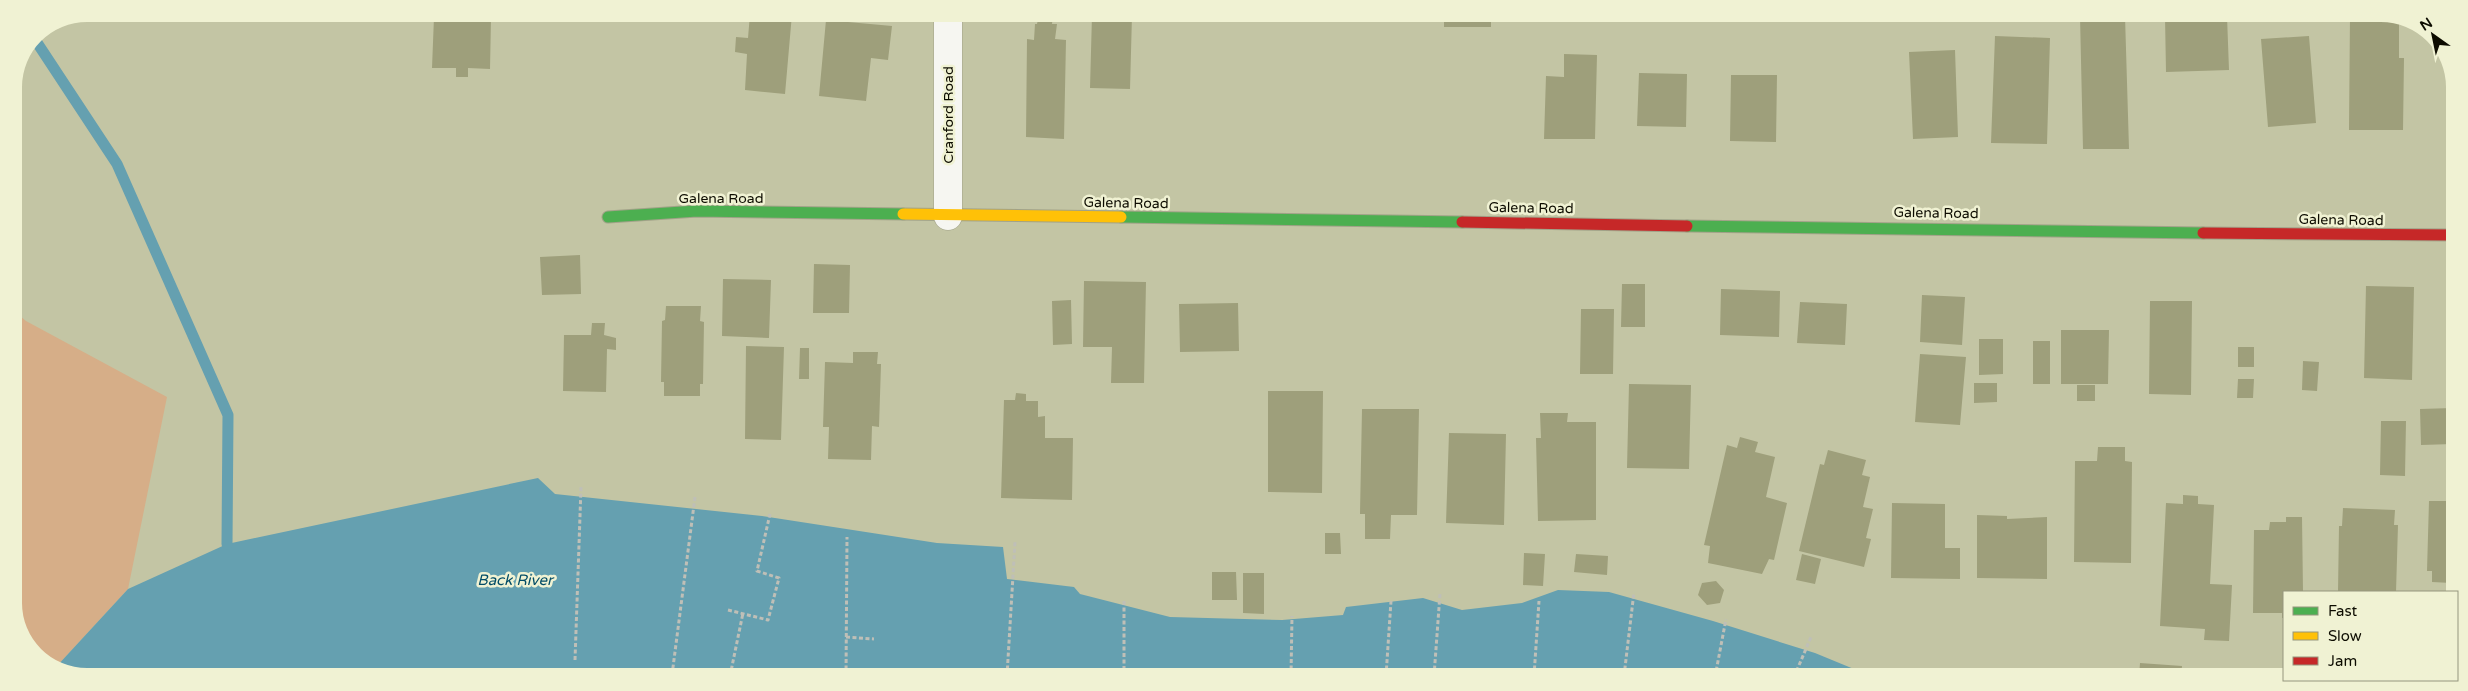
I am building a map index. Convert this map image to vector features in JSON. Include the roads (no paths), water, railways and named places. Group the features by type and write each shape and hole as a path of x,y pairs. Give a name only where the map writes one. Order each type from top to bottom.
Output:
{"street":[{"name":"Cranford Road","path":"948,23 948,216"},
{"name":"Galena Road","path":"608,217 697,211 2381,236 2445,235"}],"water":[{"name":"Back River","path":"538,478 555,494 762,516 937,543 1003,547 1007,579 1074,587 1080,594 1170,617 1282,620 1343,615 1346,607 1423,598 1462,610 1522,603 1558,590 1609,592 1713,621 1815,653 1851,668 79,668 60,662 128,589 227,544"}],"waterway":[{"path":"38,44 117,164 228,415 227,544"}]}
